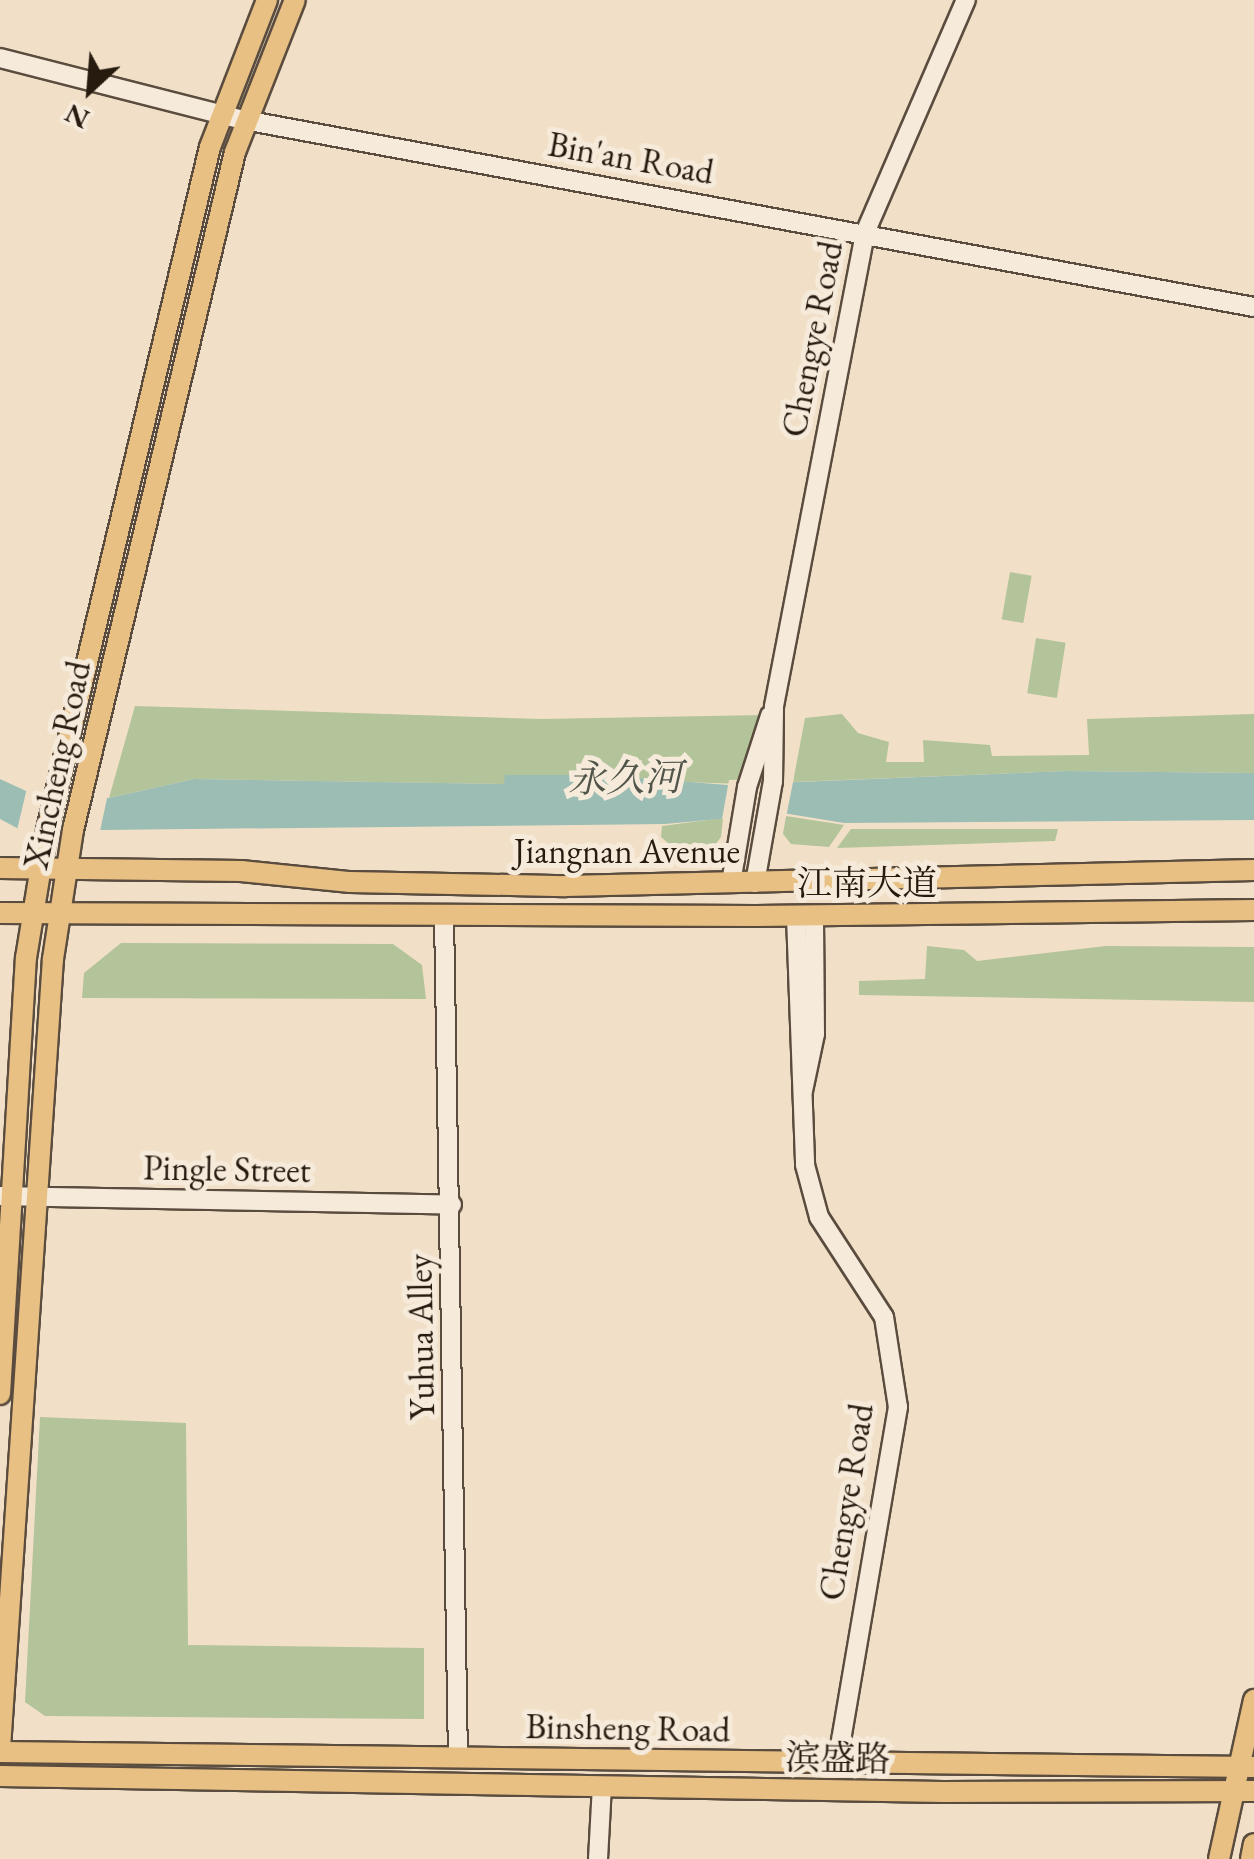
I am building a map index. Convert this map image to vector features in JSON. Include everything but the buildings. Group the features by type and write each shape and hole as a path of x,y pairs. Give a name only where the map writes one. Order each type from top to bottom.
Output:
{"main road":[{"name":"Xincheng Road","path":"0,1394 5,1197 33,913 47,830 219,114 267,0"},
{"name":"Xincheng Road","path":"0,1750 60,913 72,830 244,120 295,0"},
{"name":"Jiangnan Avenue","path":"0,868 241,870 350,882 731,883 1254,870"},
{"name":"江南大道","path":"0,912 805,916 1254,910"},
{"path":"1219,1859 1244,1790 1254,1700"},
{"name":"Binsheng Road","path":"0,1750 1247,1766"},
{"name":"滨盛路","path":"0,1776 602,1786 1244,1790"},
{"path":"1251,1859 1254,1844"}],"street":[{"name":"Chengye Road","path":"755,883 774,766 774,706 865,234 966,0"},
{"name":"Bin'an Road","path":"0,58 244,120 1254,307"},
{"name":"Chengye Road","path":"731,883 757,748 774,706"},
{"name":"Yuhua Alley","path":"444,915 452,1205 458,1758"},
{"name":"Chengye Road","path":"805,916 805,1166 819,1217 884,1318 898,1408 836,1762"},
{"name":"Pingle Street","path":"5,1197 452,1205"},
{"path":"598,1859 602,1786"}],"green space":[{"path":"1010,572 1032,576 1023,623 1002,619"},
{"path":"1036,638 1066,643 1057,698 1027,693"},
{"path":"135,706 541,719 765,715 742,784 505,776 505,784 194,779 109,798"},
{"path":"842,714 858,733 889,742 886,762 924,762 923,740 990,745 992,756 1089,755 1087,719 1254,714 1254,773 1066,771 793,782 805,718"},
{"path":"786,816 844,825 829,847 791,844 783,834"},
{"path":"723,818 721,837 711,850 676,850 661,837 662,826"},
{"path":"851,829 1058,829 1055,841 837,848"},
{"path":"121,943 393,944 422,965 426,999 82,998 84,973"},
{"path":"927,946 964,950 977,961 1106,946 1254,947 1254,1002 859,995 859,981 925,979"},
{"path":"40,1417 186,1423 188,1645 424,1648 424,1719 45,1716 25,1702"}],"water":[{"name":"永久河","path":"1066,771 1254,773 1254,820 844,823 783,813 665,824 102,830 17,828 0,819 0,779 26,791 109,798 194,779 504,784 505,775 600,775 728,785"}],"pier":[{"path":"794,777 786,818 722,819 729,780"},
{"path":"27,788 108,794 100,831 17,830"}]}
